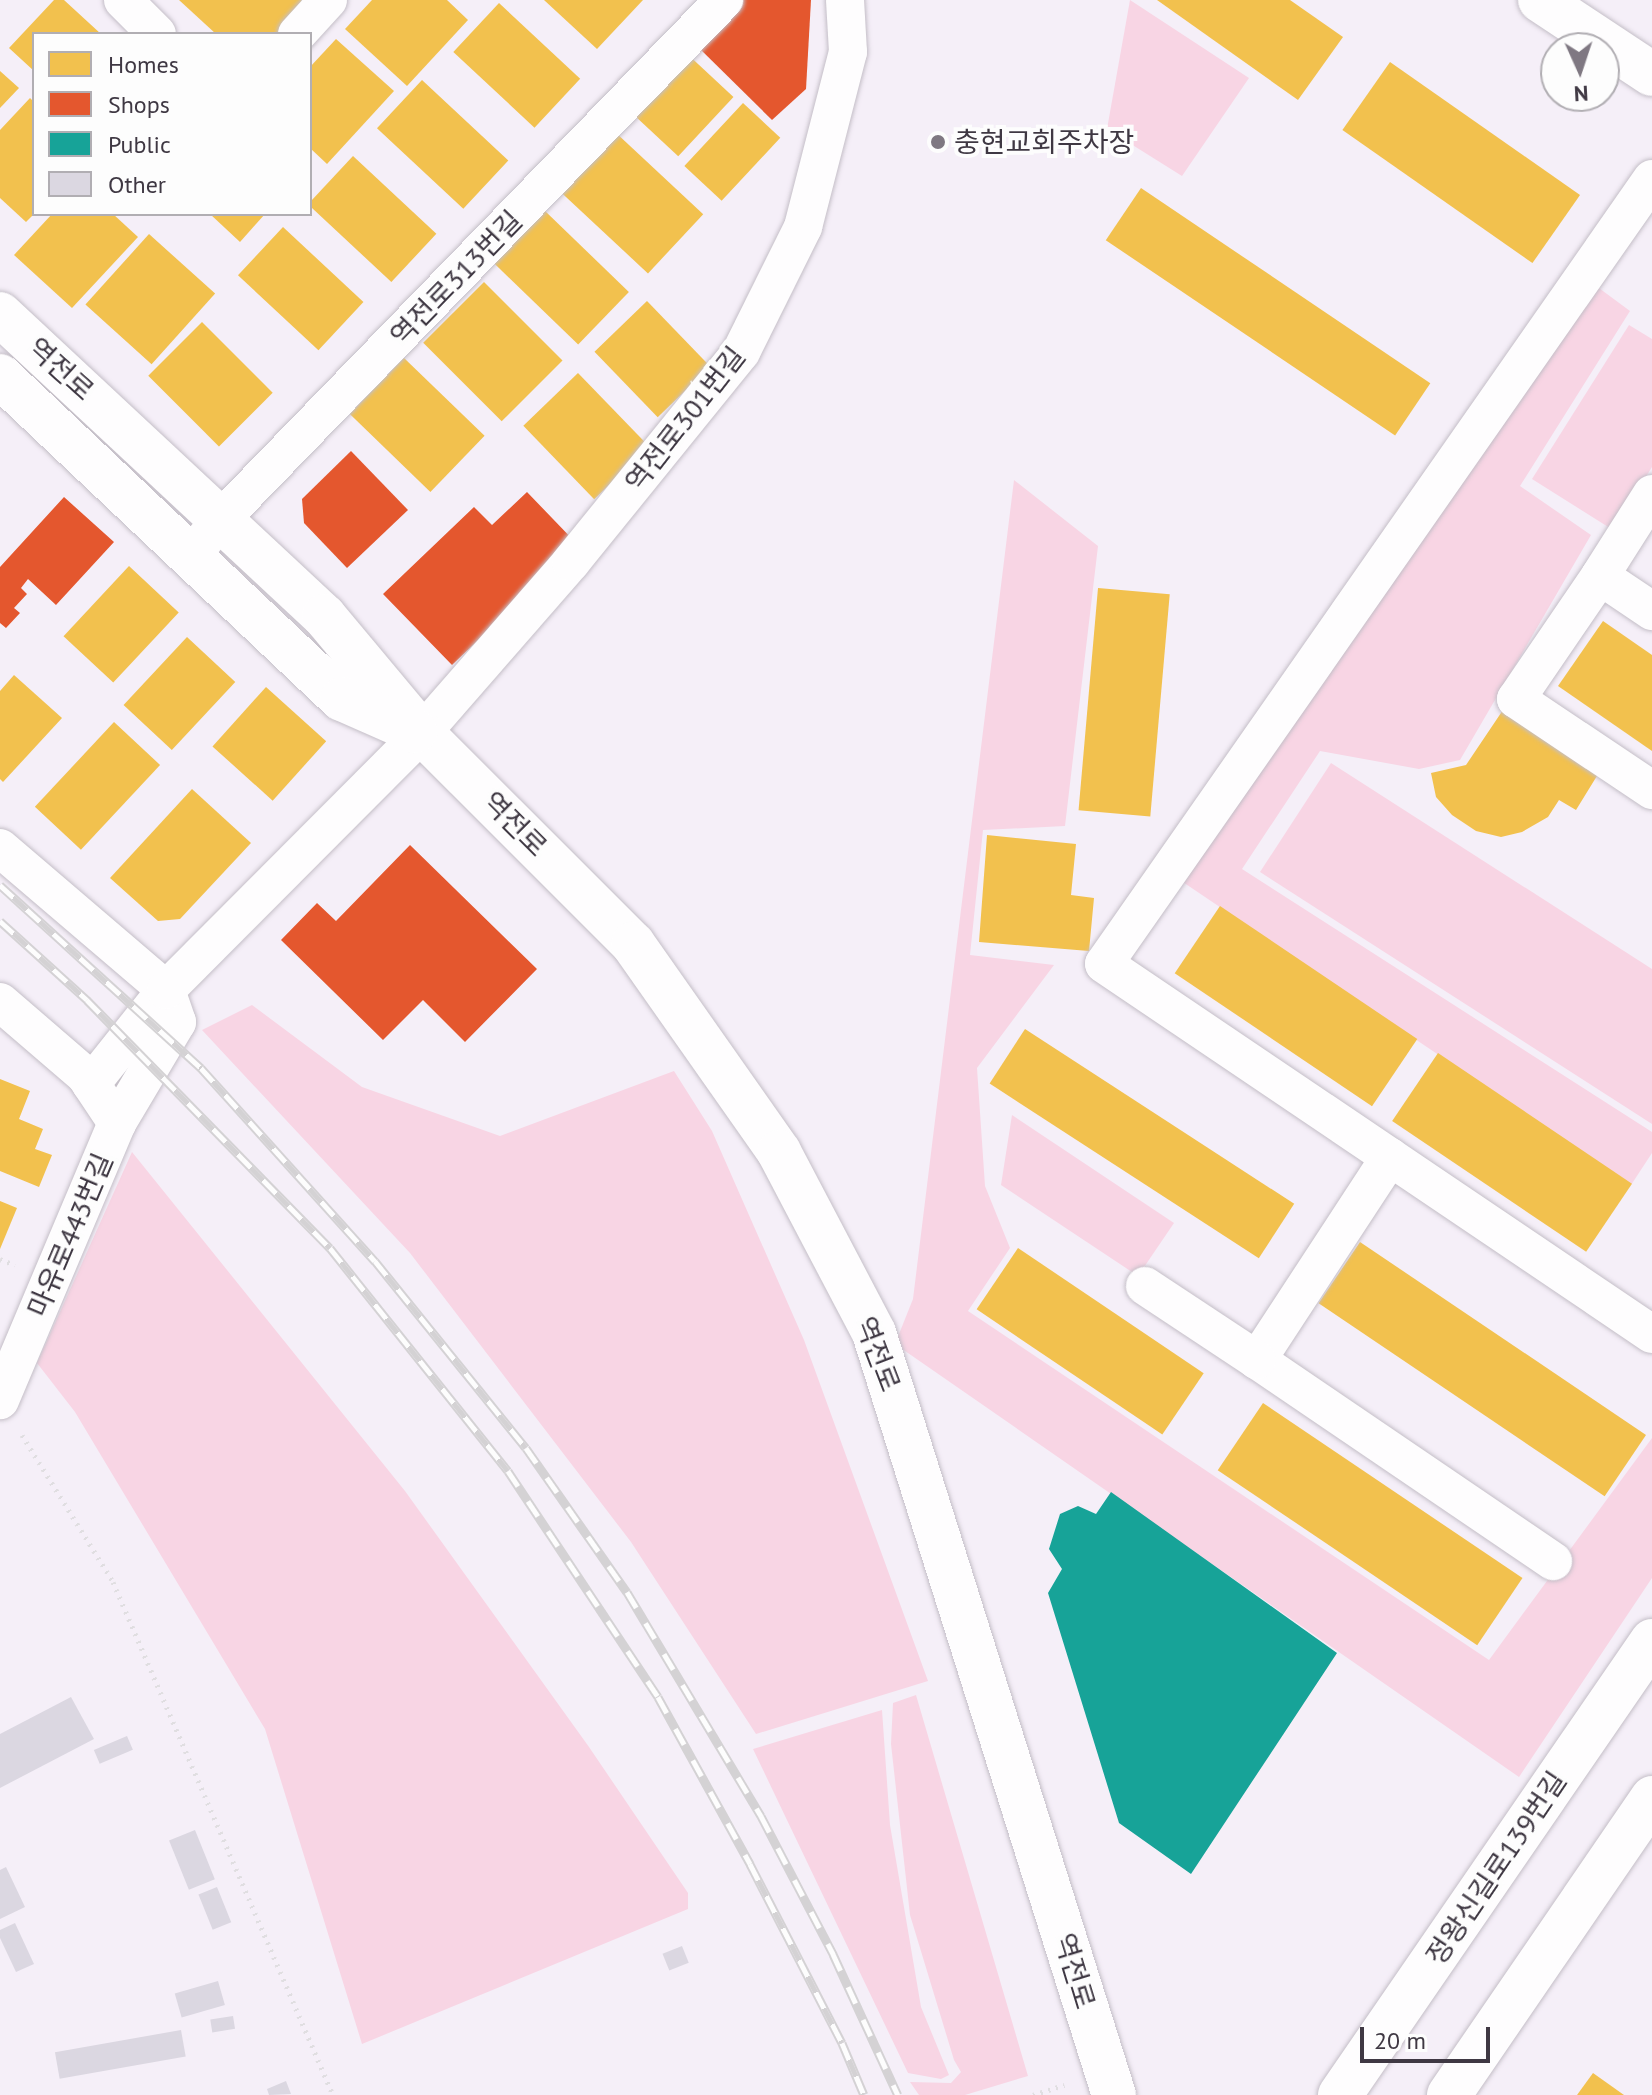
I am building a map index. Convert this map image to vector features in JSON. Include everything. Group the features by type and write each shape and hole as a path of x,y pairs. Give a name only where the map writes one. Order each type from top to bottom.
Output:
{"main road":[{"path":"1540,0 1652,74"},
{"name":"역전로","path":"0,314 324,616 422,733 633,944 779,1152 874,1333 1114,2095"},
{"name":"역전로","path":"0,376 342,699 422,733"},
{"name":"정왕신길로139번길","path":"1340,2095 1652,1641"},
{"path":"1449,2095 1652,1798"}],"street":[{"path":"123,0 155,32"},
{"path":"299,32 328,0"},
{"name":"역전로313번길","path":"191,556 221,519 724,0"},
{"name":"역전로301번길","path":"88,1080 166,990 422,733 571,562 741,352 803,227 848,52 845,0"},
{"path":"1652,179 1104,964 1652,1334"},
{"path":"1652,494 1516,699 1652,790"},
{"path":"1600,576 1652,611"},
{"path":"0,848 166,990 177,1022 117,1123"},
{"name":"마유로443번길","path":"0,1002 88,1080 117,1123 8,1413"},
{"path":"1257,1360 1390,1157"},
{"path":"1145,1286 1553,1561"}],"path":[{"path":"0,1259 24,1268"},
{"path":"8,1413 113,1582 333,2095"}],"shaded area":[{"path":"1130,0 1249,78 1182,176 1107,129"},
{"path":"1584,277 1630,311 1520,486 1591,535 1460,760 1419,769 1320,751 1242,869 1652,1132 1652,1153 1631,1185 1168,872"},
{"path":"1629,325 1652,339 1652,467 1613,530 1532,479"},
{"path":"1014,480 1098,546 1065,826 983,830 970,955 1054,965 977,1068 985,1186 1010,1248 968,1311 1489,1660 1652,1438 1652,1578 1519,1777 895,1344 913,1299"},
{"path":"1331,763 1652,969 1652,1124 1260,872"},
{"path":"252,1005 362,1087 500,1136 674,1071 712,1131 804,1340 928,1681 756,1734 631,1542 410,1253 202,1030"},
{"path":"1012,1115 1174,1223 1138,1276 1001,1185"},
{"path":"132,1152 405,1491 589,1747 688,1893 688,1909 362,2044 265,1729 75,1412 37,1363"},
{"path":"916,1695 1028,2076 965,2095 919,2095 910,2082 951,2083 961,2072 954,2060 910,1915 891,1744 893,1703"},
{"path":"882,1710 890,1825 921,2007 949,2075 941,2079 908,2073 753,1749"}],"building: Homes":[{"path":"54,0 64,0 99,32 32,32 32,69 9,48"},
{"path":"179,0 301,0 310,8 287,32 214,32"},
{"path":"372,0 447,0 468,20 407,86 345,29"},
{"path":"544,0 643,0 597,49"},
{"path":"1157,0 1290,0 1343,37 1298,100"},
{"path":"499,3 580,79 534,128 453,52"},
{"path":"336,39 394,91 327,164 312,150 312,65"},
{"path":"683,50 733,97 678,156 628,109"},
{"path":"1390,62 1580,195 1532,263 1342,130"},
{"path":"0,71 19,88 0,108"},
{"path":"422,80 508,160 463,209 377,128"},
{"path":"30,98 32,100 32,216 26,222 0,198 0,130"},
{"path":"743,103 780,138 722,201 684,166"},
{"path":"614,131 703,214 648,273 559,190"},
{"path":"353,156 436,234 391,282 312,208 312,200"},
{"path":"1141,188 1430,383 1395,435 1106,240"},
{"path":"544,210 629,292 578,344 493,263"},
{"path":"50,216 115,216 138,237 72,308 14,255"},
{"path":"212,216 263,216 240,242"},
{"path":"283,227 363,302 318,350 238,275"},
{"path":"149,234 215,294 152,364 85,305"},
{"path":"484,282 562,360 502,421 423,343"},
{"path":"647,301 710,366 658,417 594,352"},
{"path":"202,322 273,393 219,446 148,376"},
{"path":"404,358 485,436 430,492 350,414"},
{"path":"578,373 649,446 594,499 523,426"},
{"path":"129,566 179,612 113,683 64,636"},
{"path":"1098,588 1170,594 1150,816 1079,810"},
{"path":"1603,621 1652,655 1652,751 1558,686"},
{"path":"187,637 235,682 172,750 124,705"},
{"path":"14,675 62,718 3,782 0,779 0,691"},
{"path":"266,687 326,741 273,801 212,746"},
{"path":"1505,707 1600,771 1576,810 1559,800 1548,817 1522,832 1501,837 1476,831 1452,815 1436,797 1431,773 1466,765"},
{"path":"114,722 160,765 81,850 35,807"},
{"path":"192,789 251,843 180,919 158,921 110,878"},
{"path":"987,835 1076,844 1071,895 1094,898 1089,951 979,942"},
{"path":"1220,906 1417,1039 1372,1106 1175,973"},
{"path":"1025,1029 1294,1204 1259,1258 990,1084"},
{"path":"1438,1053 1632,1184 1586,1252 1392,1121"},
{"path":"0,1079 30,1091 19,1119 43,1129 35,1149 52,1155 39,1187 0,1171"},
{"path":"0,1201 17,1208 0,1249"},
{"path":"1360,1242 1646,1435 1605,1496 1319,1303"},
{"path":"1018,1248 1204,1373 1162,1435 977,1309"},
{"path":"1263,1403 1522,1578 1477,1645 1218,1470"},
{"path":"1593,2073 1624,2095 1577,2095"}],"building: Shops":[{"path":"742,0 811,0 806,89 772,120 697,46"},
{"path":"351,451 408,510 347,568 304,523 302,499"},
{"path":"527,492 578,545 452,665 383,594 474,507 492,525"},
{"path":"64,497 114,542 56,605 28,579 21,588 27,594 14,608 20,613 6,628 0,623 0,567"},
{"path":"410,845 537,969 465,1042 423,1000 383,1040 281,940 317,903 336,921"}],"building: Public":[{"path":"1111,1492 1337,1653 1191,1874 1119,1823 1048,1593 1062,1569 1049,1549 1060,1514 1078,1506 1096,1514"}],"building: Other":[{"path":"71,1697 94,1739 0,1788 0,1734"},
{"path":"127,1736 133,1750 100,1764 94,1750"},
{"path":"195,1830 215,1879 189,1890 169,1840"},
{"path":"6,1867 25,1907 0,1919 0,1870"},
{"path":"217,1887 231,1922 213,1930 198,1894"},
{"path":"15,1923 34,1964 16,1972 0,1938 0,1930"},
{"path":"682,1946 689,1963 669,1971 663,1954"},
{"path":"218,1981 225,2005 182,2017 175,1993"},
{"path":"233,2016 235,2029 212,2032 210,2020"},
{"path":"181,2030 186,2057 60,2079 55,2052"},
{"path":"286,2081 291,2094 269,2095 267,2089"}],"railway":[{"path":"0,885 201,1068 375,1261 526,1448 627,1592 761,1816 833,1954 898,2095"},
{"path":"0,921 87,1000 330,1248 508,1471 658,1697 750,1864 842,2043 864,2095"}],"place":[{"name":"충현교회주차장","path":"938,142"}]}
